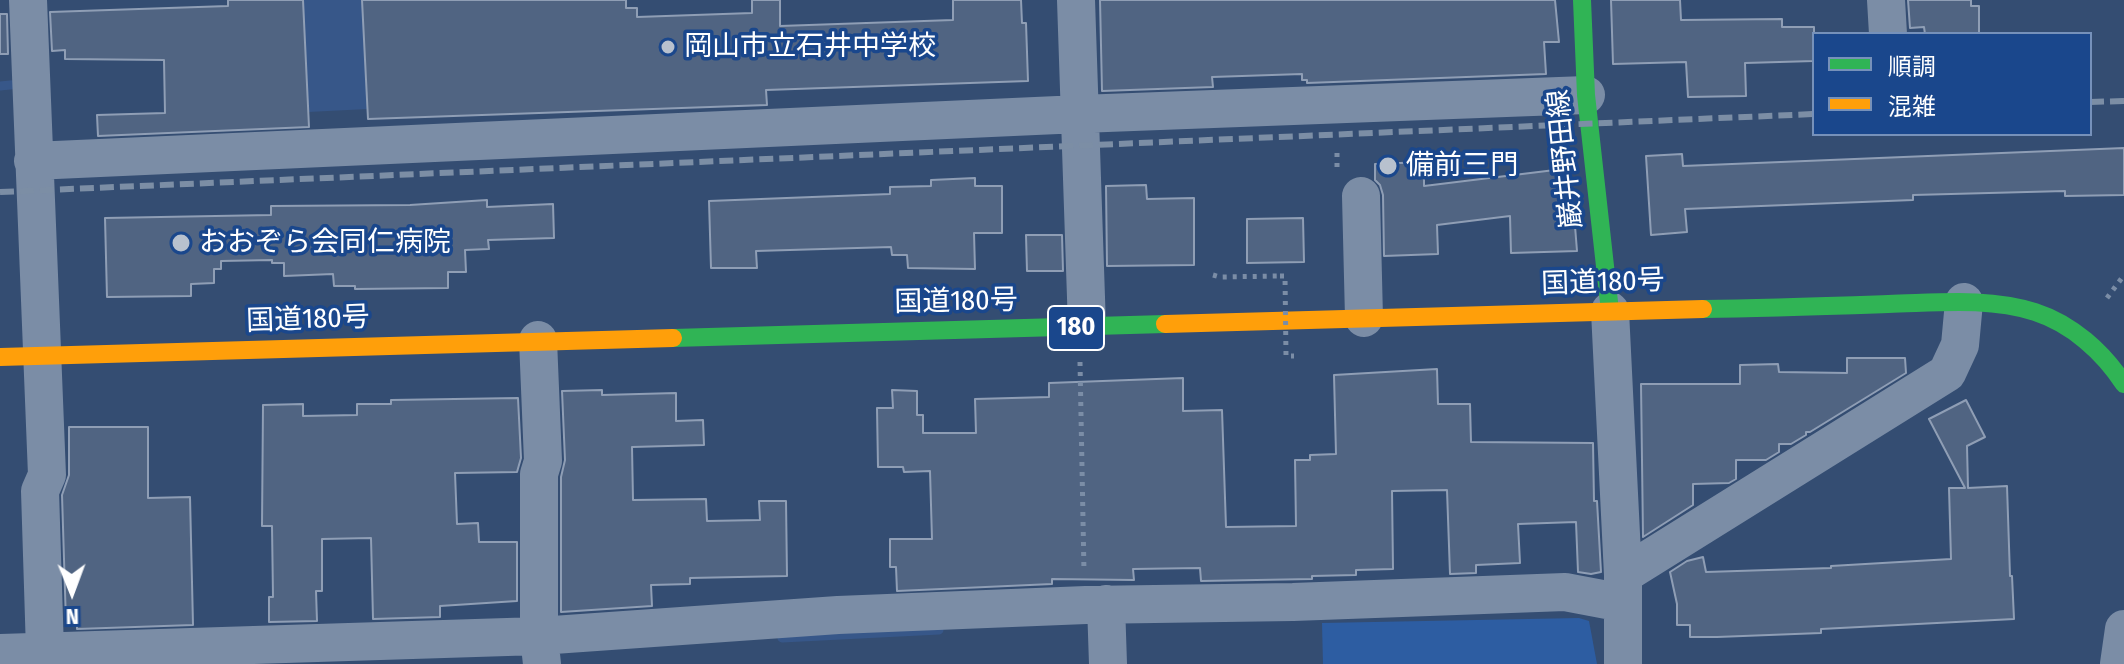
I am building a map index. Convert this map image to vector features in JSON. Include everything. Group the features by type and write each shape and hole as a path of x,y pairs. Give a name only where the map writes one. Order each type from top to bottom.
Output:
{"main road":[{"name":"巌井野田線","path":"1582,0 1586,95 1610,311"},
{"name":"国道180号","path":"0,357 1964,302 1988,303 2039,313 2084,339 2117,372 2124,384"}],"street":[{"path":"28,0 47,475 40,491 45,651"},
{"path":"1076,0 1083,328"},
{"path":"1886,0 1888,32"},
{"path":"33,161 1080,114 1586,95"},
{"path":"1361,196 1364,318"},
{"path":"1628,629 1947,373 1960,345 1964,302"},
{"path":"1610,311 1628,629"},
{"path":"538,340 543,461 539,474 540,650"},
{"path":"0,653 45,651 109,658 540,650 838,615 1096,604 1293,602 1565,592 1628,629"},
{"path":"1096,604 1108,664"},
{"path":"2119,664 2124,629"}],"path":[{"path":"1213,275 1285,276 1286,356 1294,356"},
{"path":"2107,298 2124,275"},
{"path":"1083,328 1082,549 1096,604"}],"shaded area":[{"path":"303,0 362,0 368,109 308,112"},
{"path":"1579,618 1589,621 1597,664 1323,664 1322,623"}],"building":[{"path":"228,0 303,0 309,127 98,136 97,115 165,113 164,60 65,59 65,50 52,51 50,12 228,6"},
{"name":"岡山市立石井中学校","path":"362,0 626,0 626,8 637,8 637,17 752,13 752,0 780,0 780,26 953,20 953,0 1021,0 1022,23 1026,23 1028,81 766,90 767,105 368,119"},
{"path":"1100,0 1555,0 1559,42 1544,42 1546,74 1307,83 1307,80 1302,80 1302,74 1212,77 1213,87 1102,91"},
{"path":"1611,0 1680,0 1681,20 1782,19 1782,27 1814,27 1812,61 1745,63 1746,96 1688,97 1686,62 1613,64"},
{"path":"1908,0 1971,0 1971,6 1979,6 1979,32 1925,32 1924,27 1910,28"},
{"path":"0,14 7,14 8,54 0,54"},
{"path":"2124,148 2124,195 2065,196 2065,191 1913,195 1913,200 1685,209 1687,232 1651,235 1646,156 1682,154 1683,166"},
{"path":"1424,162 1424,186 1563,169 1577,251 1511,253 1510,216 1437,225 1438,254 1384,256 1383,195 1375,180 1375,164"},
{"path":"975,178 975,186 1002,186 1002,233 974,233 975,269 908,268 907,255 892,255 891,247 756,251 757,268 711,268 709,201 890,194 890,187 931,186 931,180"},
{"path":"1146,185 1147,199 1194,198 1194,265 1107,266 1106,186"},
{"path":"487,200 487,207 553,204 554,238 488,240 489,249 465,250 466,272 448,272 448,288 355,289 355,286 334,286 333,274 284,276 284,263 272,263 272,260 221,261 221,269 214,269 214,283 191,284 191,296 107,297 105,218 271,215 271,206 410,205"},
{"path":"1303,218 1304,262 1247,263 1247,219"},
{"path":"1026,235 1062,235 1063,271 1027,271"},
{"path":"1847,358 1905,358 1906,373 1791,444 1779,444 1779,452 1766,460 1736,460 1736,479 1729,483 1693,484 1693,505 1643,537 1641,384 1740,384 1740,365 1778,364 1779,372 1847,373"},
{"path":"1437,369 1438,404 1470,404 1471,442 1593,443 1594,501 1597,501 1601,572 1578,572 1576,522 1518,524 1520,563 1476,565 1476,573 1450,574 1447,490 1392,491 1393,569 1356,570 1356,575 1312,576 1312,579 1201,581 1200,568 1133,569 1134,580 1052,579 1052,584 897,591 896,567 890,567 890,539 932,539 930,471 904,472 903,467 878,467 877,408 893,408 892,390 917,391 917,415 923,415 923,433 976,433 975,399 1049,397 1049,383 1183,378 1183,411 1222,410 1226,527 1296,526 1295,460 1310,460 1310,455 1336,454 1334,375"},
{"path":"602,390 602,395 676,393 676,421 703,420 704,445 632,447 633,500 706,499 707,521 760,520 759,501 786,501 787,576 690,578 690,584 651,585 652,606 561,612 561,477 565,460 562,391"},
{"path":"518,398 521,458 517,472 455,473 457,524 478,523 479,542 517,542 517,601 440,606 440,617 373,619 371,538 322,539 322,591 316,591 317,621 269,622 269,597 273,597 272,526 262,526 263,405 303,404 303,416 357,415 357,404 391,404 391,400"},
{"path":"1966,400 1985,437 1967,446 1968,488 2007,486 2014,619 1717,637 1690,637 1690,625 1677,625 1677,604 1670,572 1687,561 1703,557 1706,572 1831,568 1951,559 1949,488 1965,488 1929,419"},
{"path":"69,427 148,427 148,498 190,497 193,625 77,629 77,623 66,623 62,495 69,475"}],"waterway":[{"path":"0,86 20,84"},
{"path":"782,638 939,630"}],"railway":[{"path":"2092,102 2124,101"},
{"path":"0,192 1812,114"}],"traffic: fast":[{"path":"1582,0 1586,95 1610,311"},
{"path":"1703,309 1962,302 2017,307 2049,317 2086,340 2124,384"},
{"path":"673,338 1165,324"}],"traffic: slow":[{"path":"1165,324 1703,309"},
{"path":"0,357 673,338"}],"place":[{"name":"岡山市立石井中学校","path":"668,47"},
{"name":"備前三門","path":"1388,166"},
{"name":"おおぞら会同仁病院","path":"181,243"}]}
